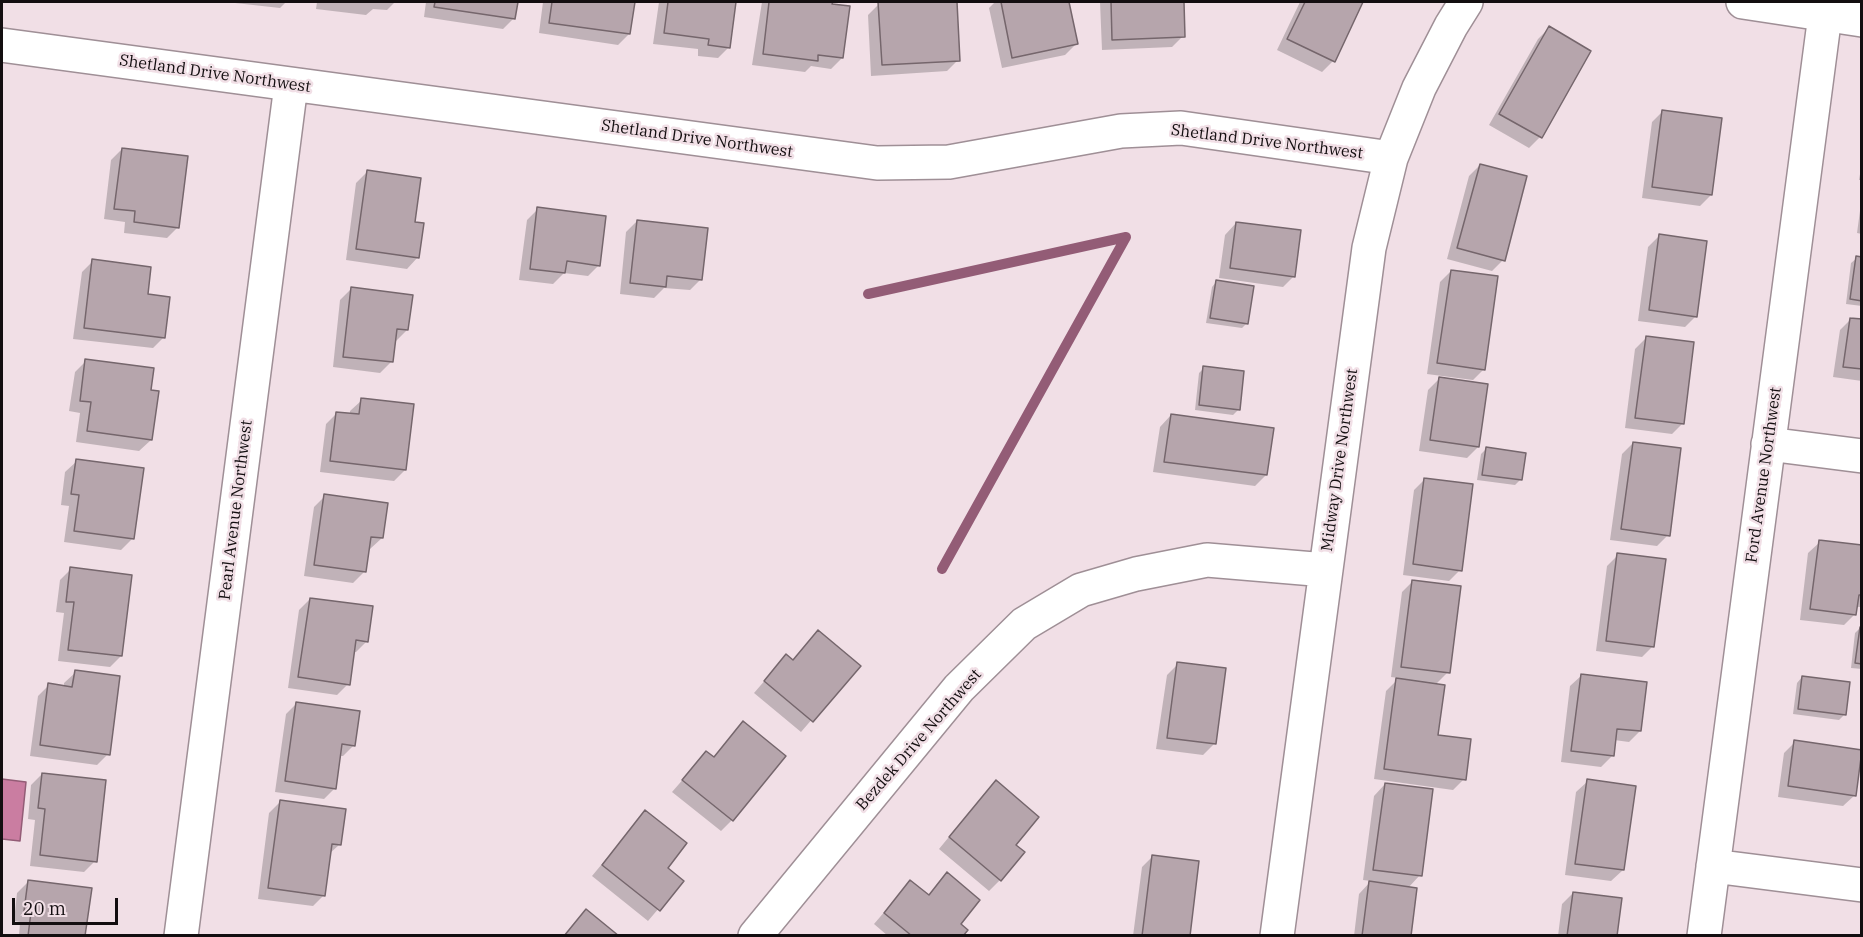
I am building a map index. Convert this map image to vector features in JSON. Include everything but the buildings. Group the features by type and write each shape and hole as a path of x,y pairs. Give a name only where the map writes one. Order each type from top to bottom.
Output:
{"street":[{"name":"Midway Drive Northwest","path":"1276,936 1369,248 1391,158 1419,88 1466,2"},
{"path":"1743,2 1862,20"},
{"name":"Ford Avenue Northwest","path":"1704,936 1825,15"},
{"name":"Shetland Drive Northwest","path":"2,45 877,163 948,162 1121,131 1181,128 1391,158"},
{"name":"Pearl Avenue Northwest","path":"181,936 291,85"},
{"path":"1768,444 1862,456"},
{"name":"Bezdek Drive Northwest","path":"755,936 959,688 1024,624 1081,590 1136,574 1207,560 1326,570"},
{"path":"1713,866 1862,885"}],"shaded area":[{"path":"2,779 26,782 20,841 2,839"}],"waterway":[{"path":"868,294 1126,237"},
{"path":"942,569 1126,237"}]}
